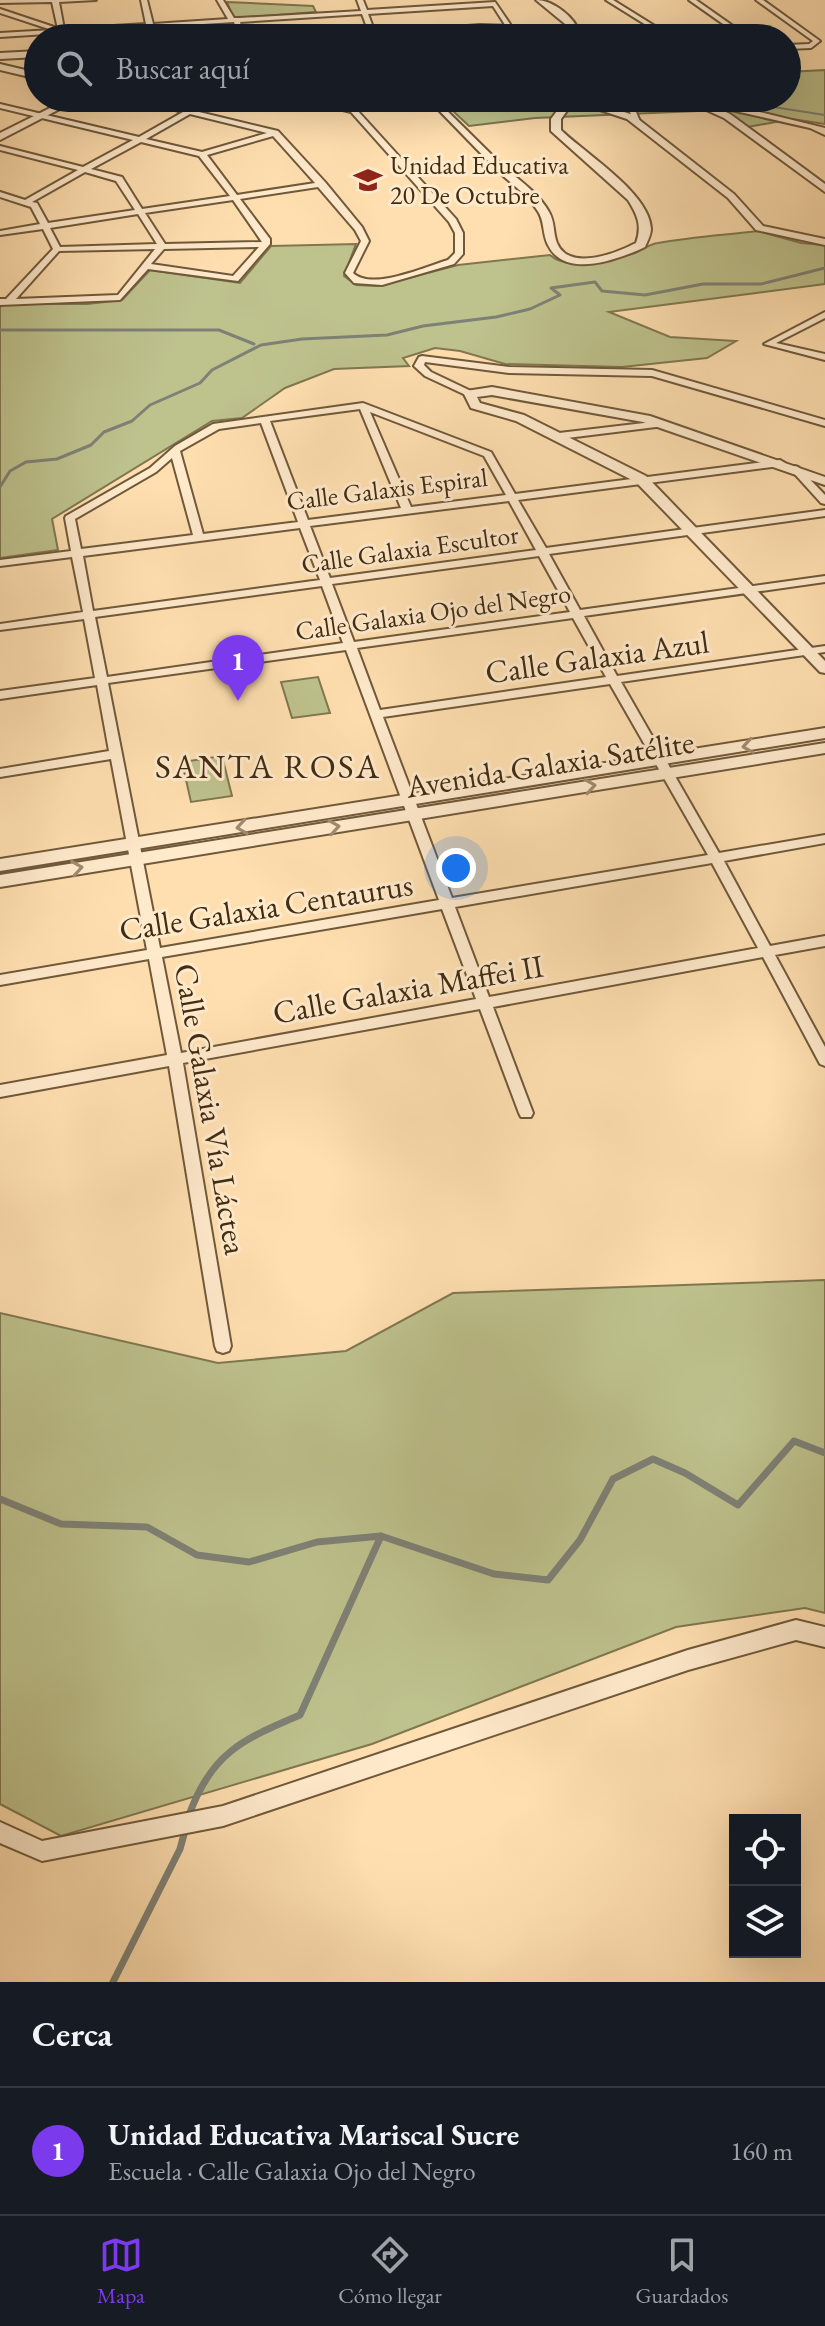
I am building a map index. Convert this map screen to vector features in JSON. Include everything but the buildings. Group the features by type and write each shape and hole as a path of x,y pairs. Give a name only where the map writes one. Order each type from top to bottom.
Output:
{"street":[{"path":"54,0 59,24"},
{"path":"0,1 93,0"},
{"path":"144,0 150,24"},
{"path":"220,0 236,24"},
{"path":"360,0 370,24"},
{"path":"540,0 572,24"},
{"path":"609,0 648,24"},
{"path":"682,0 716,24"},
{"path":"692,0 727,24"},
{"path":"759,0 793,24"},
{"path":"178,24 495,4 507,24"},
{"path":"0,11 40,24"},
{"path":"801,30 817,41 811,46 801,46"},
{"path":"0,35 24,33"},
{"path":"0,56 24,55"},
{"path":"0,67 24,73"},
{"path":"0,106 24,112"},
{"path":"25,112 202,154 275,133"},
{"path":"0,137 50,112"},
{"path":"28,201 188,112"},
{"path":"194,112 275,133 322,184 365,241 349,273 357,281 379,283 446,265 459,254 459,233 453,221 355,112"},
{"path":"444,112 546,213 551,241 563,257 586,260 626,252 644,241 637,203 565,141 554,124 561,112"},
{"path":"615,112 639,124 731,196 757,227 794,238 825,242"},
{"path":"633,112 639,124"},
{"path":"718,112 825,189"},
{"path":"756,112 813,126 825,132"},
{"path":"0,148 124,183 162,246"},
{"path":"146,266 235,279 266,244 266,239 202,154"},
{"path":"0,233 322,184"},
{"path":"0,194 28,201 47,226 57,249"},
{"path":"4,302 57,249 266,244"},
{"path":"4,302 120,297 162,246"},
{"path":"825,315 768,344 825,357"},
{"path":"825,423 652,373 509,370 422,359 419,366 428,374 470,394 492,391 661,424 825,481"},
{"path":"470,394 475,405 520,418 641,479 825,669"},
{"path":"363,406 407,510"},
{"path":"198,536 175,451 216,426 363,406 488,454 825,1058"},
{"path":"265,420 488,1004 526,1113"},
{"path":"559,436 661,424"},
{"name":"Calle Galaxia Vía Láctea","path":"175,451 153,470 70,518 86,615 117,754 175,1059 223,1346"},
{"name":"Calle Galaxis Espiral","path":"0,563 780,463"},
{"path":"795,469 825,501"},
{"name":"Calle Galaxia Escultor","path":"0,627 825,513"},
{"name":"Calle Galaxia Ojo del Negro","path":"0,695 825,579"},
{"name":"Calle Galaxia Azul","path":"377,714 825,649"},
{"name":"Avenida Galaxia Satélite","path":"662,767 825,733"},
{"name":"Avenida Galaxia Satélite","path":"0,865 136,851 662,767 825,748"},
{"path":"0,773 117,754"},
{"name":"Calle Galaxia Centaurus","path":"0,980 825,839"},
{"name":"Avenida Galaxia Satélite","path":"0,881 136,851"},
{"name":"Calle Galaxia Maffei II","path":"0,1091 825,941"},
{"path":"0,1832 42,1851 223,1816 688,1660 796,1630 825,1637"}],"green space":[{"path":"227,2 313,6 316,12 238,18 233,17"},
{"path":"825,70 825,124 792,119 748,127 725,112 801,112 801,71"},
{"path":"454,112 675,112 535,118 469,126"},
{"path":"758,231 801,243 825,245 825,284 609,312 670,337 736,341 707,358 622,367 505,364 460,351 435,348 403,358 409,366 334,369 285,388 242,418 212,421 52,519 58,550 0,558 0,304 87,304 122,300 150,270 240,283 271,246 356,244 344,276 356,285 378,286 458,265 550,255 568,263 591,263 626,256 655,244"},
{"path":"318,677 330,713 292,718 281,682"},
{"path":"222,756 232,796 191,802 182,762"},
{"path":"825,1280 825,1613 805,1608 676,1627 372,1744 61,1836 0,1804 0,1313 218,1363 346,1351 453,1293"}],"waterway":[{"path":"801,111 825,115"},
{"path":"0,487 10,471 26,462 57,459 91,445 104,432 132,421 150,405 200,383 212,370 261,345 302,339 387,335 423,326 496,317 530,309 560,295 551,288 595,282 602,291 645,295 703,284 761,284 825,268"},
{"path":"0,330 219,330 254,344"},
{"path":"381,1536 494,1574 548,1580 580,1540 613,1479 653,1459 685,1473 738,1505 794,1441 825,1453"},
{"path":"0,1499 61,1524 147,1527 197,1555 249,1562 317,1542 381,1536"},
{"path":"188,1818 206,1778 230,1752 300,1715 381,1536"},
{"path":"113,1982 180,1849 186,1827"}],"place":[{"name":"Unidad Educativa 20 De Octubre","path":"368,180"},
{"name":"Unidad Educativa Mariscal Sucre","path":"238,701"}],"district":[{"name":"SANTA ROSA","path":"268,766"}]}
